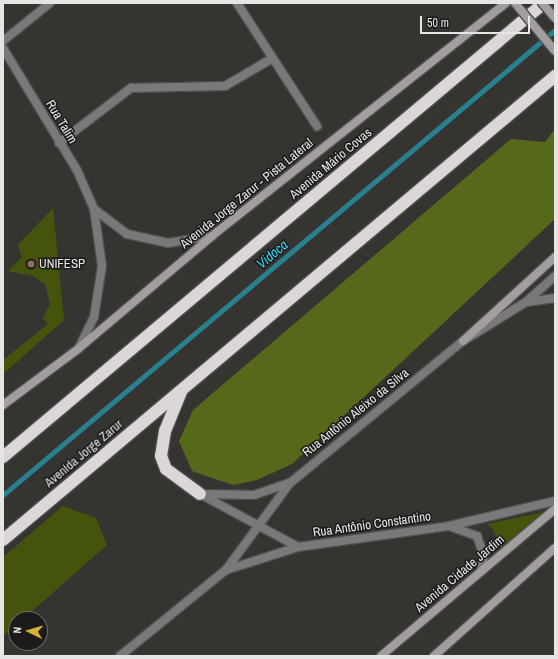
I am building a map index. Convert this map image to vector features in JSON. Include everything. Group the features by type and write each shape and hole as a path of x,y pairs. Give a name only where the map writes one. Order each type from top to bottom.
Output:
{"highway":[{"name":"Avenida Mário Covas","path":"3,457 137,346 543,3"},
{"path":"200,494 166,469 161,456 165,431 183,389 555,76"},
{"name":"Avenida Jorge Zarur","path":"3,540 183,389"}],"main road":[{"name":"Avenida Jorge Zarur - Pista Lateral","path":"3,405 78,349 212,236 506,3"},
{"path":"515,3 555,51"},
{"path":"543,3 555,18"},
{"path":"463,341 555,257"},
{"name":"Avenida Cidade Jardim","path":"381,656 555,509"},
{"path":"434,656 555,548"}],"street":[{"path":"3,41 50,3"},
{"path":"236,3 271,59 317,126"},
{"name":"Rua Talim","path":"3,48 59,143 77,170 94,209 102,266 94,317 78,349"},
{"path":"59,143 131,88 225,86 271,59"},
{"path":"94,209 134,235 168,243 212,236"},
{"path":"526,302 555,276"},
{"path":"526,302 555,298"},
{"name":"Rua Antônio Aleixo da Silva","path":"226,570 258,524 290,483 463,341 526,302"},
{"path":"200,494 254,495 290,483"},
{"name":"Rua Antônio Constantino","path":"200,494 258,524 298,547"},
{"name":"Rua Antônio Constantino","path":"226,570 298,547 449,526 555,501"},
{"name":"Rua Antônio Constantino","path":"449,526 477,536 484,556 481,572"},
{"path":"120,656 226,570"}],"green space":[{"path":"555,129 555,219 292,464 257,480 233,485 192,471 179,441 193,410 511,139 545,142"},
{"path":"53,208 64,320 3,374 3,360 48,324 43,318 50,304 45,284 33,276 8,271 22,257 18,245"},
{"path":"63,506 96,518 107,545 32,611 8,611 8,632 3,636 3,557"},
{"path":"544,512 501,551 493,529 487,524"}],"waterway":[{"name":"Vidoca","path":"3,495 555,30"}],"place":[{"name":"UNIFESP","path":"31,264"}]}
